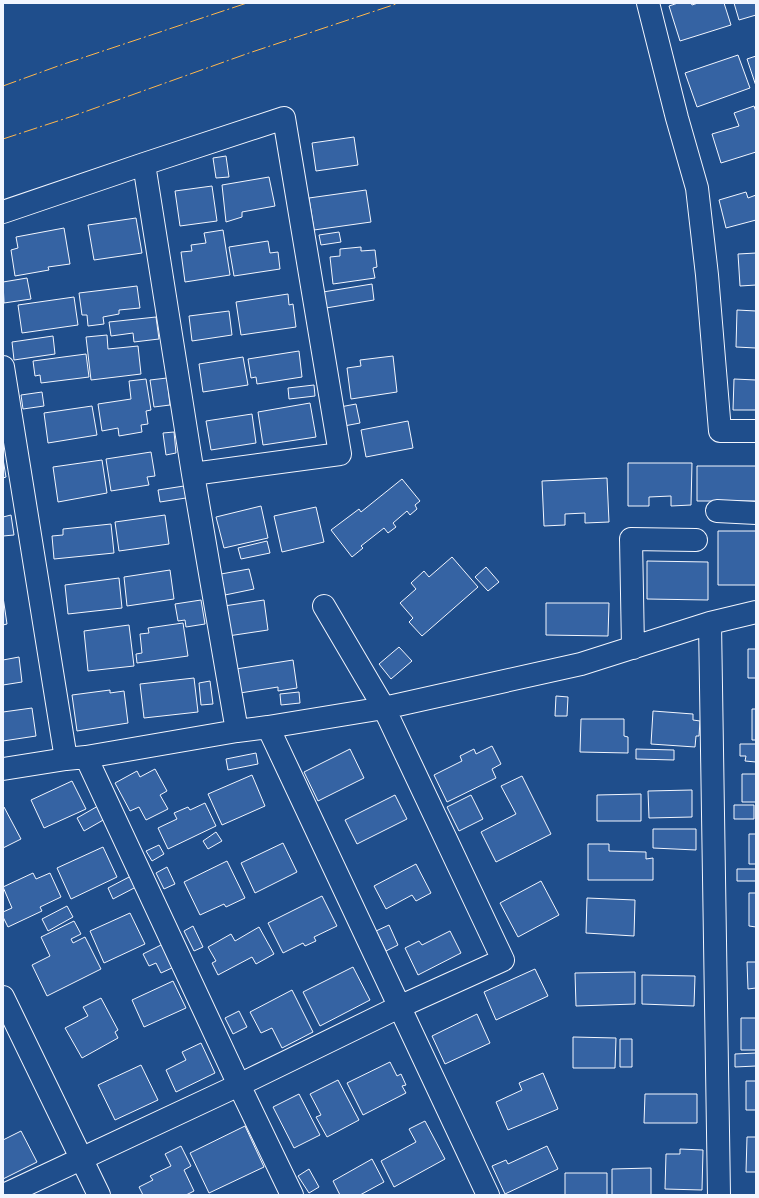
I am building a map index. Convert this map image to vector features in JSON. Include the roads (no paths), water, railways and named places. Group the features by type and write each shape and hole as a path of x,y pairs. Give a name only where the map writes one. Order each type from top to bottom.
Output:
{"street":[{"path":"648,3 677,118 697,188 707,275 720,431 756,431"},
{"path":"3,212 284,118 340,454 193,474"},
{"path":"144,164 193,474 236,731"},
{"path":"3,367 76,758 292,1195"},
{"path":"717,511 756,513"},
{"path":"633,648 631,539 696,540"},
{"path":"4,1195 238,1085 399,1007 503,960 384,708 324,606"},
{"path":"3,769 384,708 581,664 710,623 756,612"},
{"path":"710,623 719,1195"},
{"path":"268,727 488,1195"},
{"path":"3,997 98,1195"}]}
